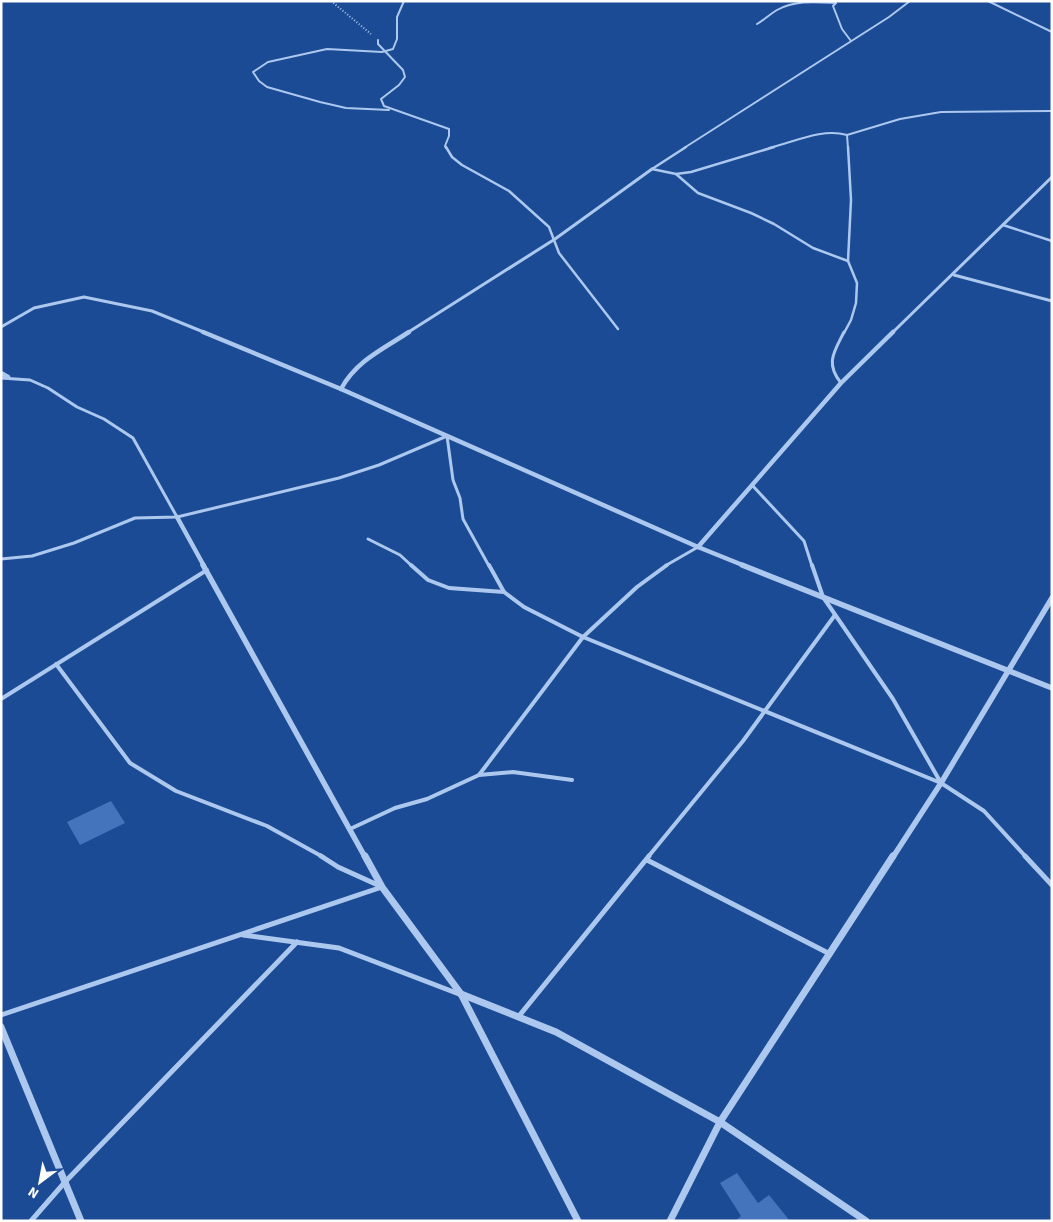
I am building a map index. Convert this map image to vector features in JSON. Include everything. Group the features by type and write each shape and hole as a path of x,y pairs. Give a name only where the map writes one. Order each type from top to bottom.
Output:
{"street":[{"path":"341,389 349,374 367,359 555,239 652,169"},
{"path":"698,547 841,383 954,275 1052,177"},
{"path":"954,275 1052,301"},
{"path":"1,327 34,308 84,297 152,311 341,389 698,547 1052,688"},
{"path":"1,373 8,377"},
{"path":"177,517 382,887 460,994 578,1221"},
{"path":"670,1221 720,1122 941,783 1052,598"},
{"path":"460,994 556,1032 720,1122 866,1221"},
{"path":"1,1027 81,1221"}],"lane":[{"path":"394,110 346,108 320,102 268,87 258,81 253,72 258,67 275,59 321,49 353,48 386,52 394,48 396,43 397,21 404,1"},
{"path":"652,169 910,1"},
{"path":"988,1 1052,32"},
{"path":"837,2 832,6 851,41"},
{"path":"757,24 779,9 795,4 837,2"},
{"path":"378,40 378,44 403,70 405,77 399,85 381,99 384,106 404,115 432,121 449,129 449,136 444,146 452,157 462,165 509,190 549,227 559,253 618,329"},
{"path":"652,169 676,174 705,169 746,154 798,141 819,133 836,132 847,135 887,122 926,114 956,111 1052,111"},
{"path":"841,383 833,374 832,364 835,350 851,320 857,283 848,261 851,200 847,135"},
{"path":"676,174 698,193 751,213 774,224 813,248 848,261"},
{"path":"1003,225 1052,240"},
{"path":"1,378 30,380 48,388 77,406 104,419 133,438 177,517"},
{"path":"1,559 40,553 74,543 135,518 177,517 339,478 379,465 447,436 453,480 460,498 464,519 504,592 524,607 583,637 941,783 984,811 1052,885"},
{"path":"752,485 804,541 823,597 893,699 941,783"},
{"path":"368,539 400,555 428,580 448,588 504,592"},
{"path":"479,775 583,637 674,557 698,547"},
{"path":"1,699 207,570"},
{"path":"519,1016 647,860 765,711 836,615"},
{"path":"56,664 130,764 176,791 268,826 338,867 382,887"},
{"path":"350,829 395,808 427,799 479,775 513,772 572,780"},
{"path":"647,860 830,954"},
{"path":"1,1015 382,887"},
{"path":"241,935 339,948 460,994"},
{"path":"31,1221 65,1182 297,942"}],"path":[{"path":"331,1 378,40"}],"building":[{"path":"111,801 125,823 80,845 67,822"},
{"path":"737,1173 758,1203 769,1195 790,1221 735,1221 741,1216 720,1183"}]}
